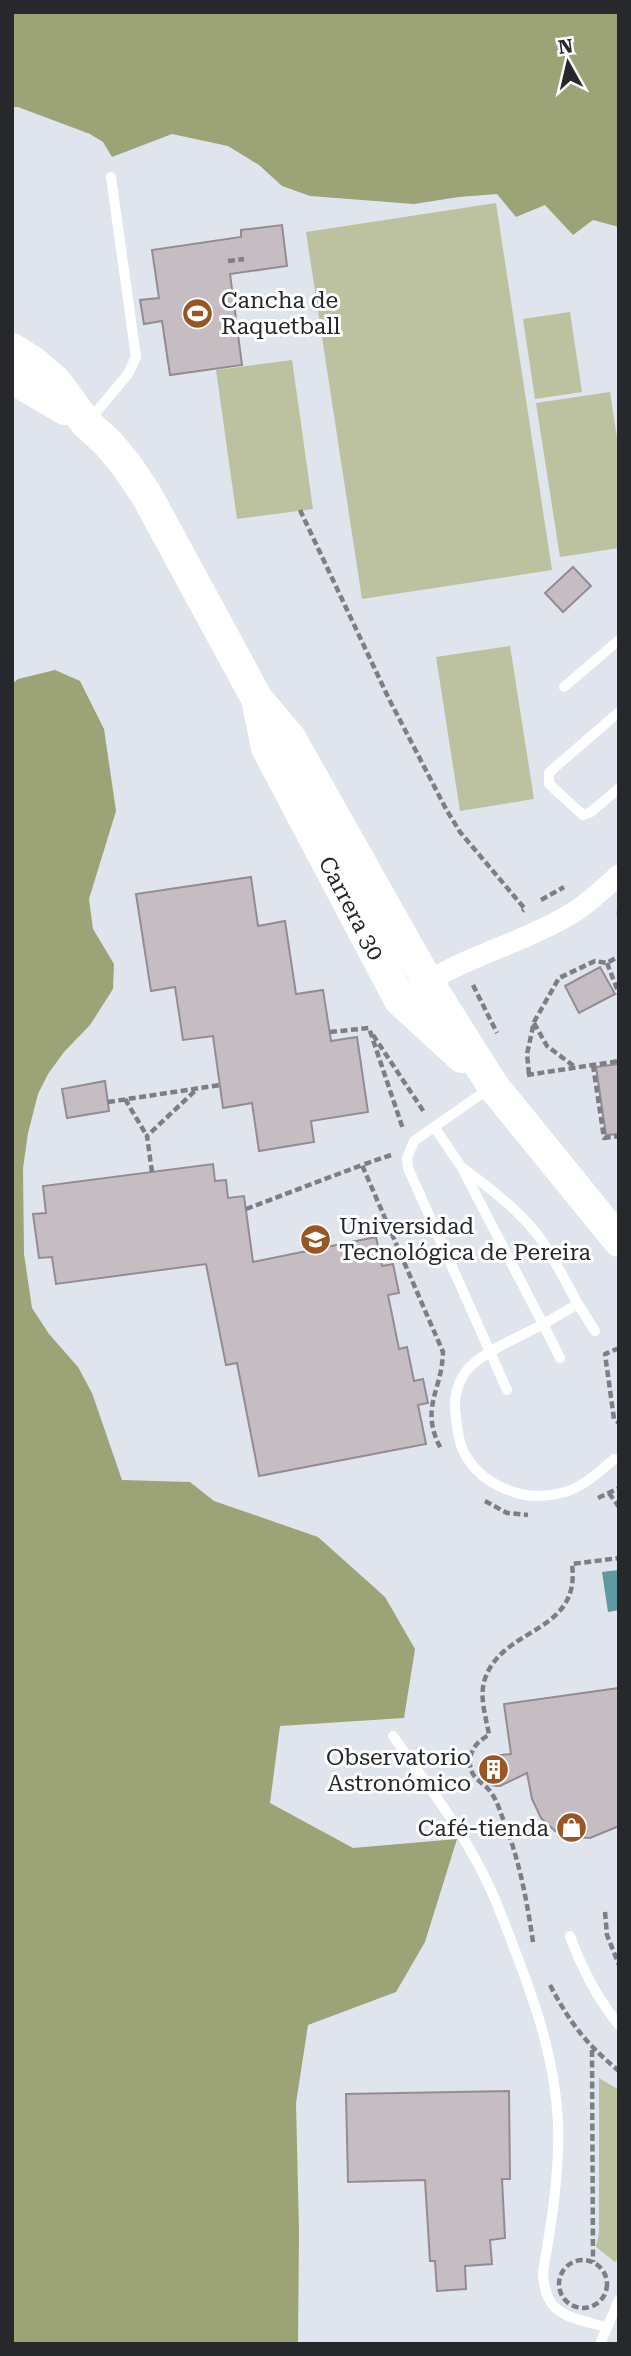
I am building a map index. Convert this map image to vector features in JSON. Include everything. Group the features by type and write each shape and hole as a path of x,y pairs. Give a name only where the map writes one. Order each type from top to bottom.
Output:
{"street":[{"name":"Carrera 30","path":"12,349 33,362 55,381 87,424"},
{"name":"Carrera 30","path":"12,378 87,424 108,443 147,496 257,699 290,738 428,981 493,1086 619,1241"},
{"name":"Carrera 30","path":"257,699 267,748 400,1000 493,1086"},
{"path":"400,1000 428,981 570,915 619,874"}],"lane":[{"path":"87,424 128,374 136,357 111,177"},
{"path":"564,687 619,640"},
{"path":"619,712 553,769 548,779 549,784 583,815 591,812 619,788"},
{"path":"493,1086 414,1141 407,1158 408,1168 507,1390"},
{"path":"435,1128 462,1168 560,1358"},
{"path":"462,1168 494,1191 538,1236 595,1331"},
{"path":"578,1304 470,1366 460,1380 455,1395 462,1448 484,1477 517,1493 547,1496 589,1481 614,1459"},
{"path":"393,1735 461,1835 491,1889 534,2001 548,2047 555,2084 558,2125 557,2160 543,2271 548,2300 556,2311 605,2328"},
{"path":"570,1936 583,1970 601,2003 619,2025"},
{"path":"600,2344 619,2300"}],"path":[{"path":"228,261 244,259"},
{"path":"300,510 389,699 446,809 460,832 525,909 513,915"},
{"path":"529,1074 527,1054 534,1022 559,978 595,961 607,963 619,956"},
{"path":"607,963 619,994"},
{"path":"462,964 498,1036"},
{"path":"534,1022 547,1046 576,1067"},
{"path":"330,1032 369,1028"},
{"path":"369,1028 435,1128"},
{"path":"246,1209 409,1149 369,1028"},
{"path":"493,1086 529,1074 619,1061"},
{"path":"593,1065 604,1138 619,1136"},
{"path":"108,1101 220,1085"},
{"path":"147,1136 197,1088"},
{"path":"125,1099 147,1136 152,1172"},
{"path":"362,1165 439,1342 443,1364"},
{"path":"619,1348 606,1354 614,1419 619,1423"},
{"path":"609,1493 619,1507"},
{"path":"534,1950 520,1872 505,1823 491,1791 475,1779 470,1768 472,1751 481,1739 489,1735 482,1696 483,1686 493,1664 504,1653 559,1613 567,1602 574,1580 572,1563 619,1558"},
{"path":"605,1912 607,1935 619,1965"},
{"path":"544,1975 578,2032 592,2049 619,2071"},
{"path":"592,2049 593,2262"},
{"path":"572,2262 593,2262 604,2271 607,2278 606,2292 598,2304 584,2309 570,2305 560,2294 559,2279 572,2262"}],"green space":[{"path":"12,12 619,12 619,227 593,220 573,235 545,205 516,217 497,194 414,204 310,196 282,186 259,165 228,146 172,134 112,157 103,142 90,134 12,107"},
{"path":"496,203 552,570 362,599 306,232"},
{"path":"570,312 582,392 535,399 523,319"},
{"path":"292,360 313,509 237,519 216,370"},
{"path":"610,392 619,451 619,548 560,557 536,403"},
{"path":"510,646 534,799 460,811 436,657"},
{"path":"55,670 80,681 104,729 116,811 89,899 93,929 114,964 113,989 90,1025 64,1052 48,1074 38,1094 28,1133 23,1168 24,1254 32,1308 49,1334 78,1367 92,1393 122,1480 190,1482 214,1501 318,1537 385,1597 415,1649 404,1718 280,1726 270,1803 353,1848 457,1839 425,1942 396,1992 308,2025 296,2103 298,2344 12,2344 12,684 18,679"},
{"path":"599,2078 619,2090 619,2258 615,2262 596,2247 599,2233"}],"water":[{"path":"619,1570 619,1610 608,1612 602,1572"}],"building":[{"name":"Cancha de Raquetball","path":"282,225 287,266 230,274 242,365 170,375 162,321 144,324 140,300 159,298 152,250 241,237 241,230"},
{"path":"573,567 591,586 563,612 545,593"},
{"path":"251,877 258,926 285,921 296,994 323,990 331,1041 357,1037 368,1112 311,1121 314,1142 259,1151 252,1103 223,1108 213,1036 183,1040 175,987 151,991 136,894"},
{"path":"600,967 615,994 579,1013 565,986"},
{"path":"619,1064 619,1134 606,1135 596,1067"},
{"path":"105,1081 109,1111 67,1118 62,1089"},
{"path":"213,1164 215,1181 226,1180 228,1198 244,1196 253,1262 376,1237 382,1266 393,1264 399,1293 388,1295 399,1349 407,1347 414,1381 423,1379 428,1403 418,1405 426,1444 259,1476 237,1363 226,1365 206,1264 56,1284 52,1257 39,1258 33,1214 46,1213 43,1186"},
{"path":"619,1688 619,1826 590,1838 571,1837 555,1831 541,1818 532,1799 527,1773 500,1786 485,1782 481,1769 484,1762 493,1756 511,1754 504,1704"},
{"path":"509,2091 510,2179 502,2179 505,2238 490,2240 492,2264 465,2266 466,2289 437,2291 435,2261 430,2261 425,2180 348,2182 346,2094"}],"place":[{"name":"Cancha de Raquetball","path":"198,313"},
{"name":"Universidad Tecnológica de Pereira","path":"316,1239"},
{"name":"Observatorio Astronómico","path":"494,1770"},
{"name":"Café-tienda","path":"572,1828"}]}
